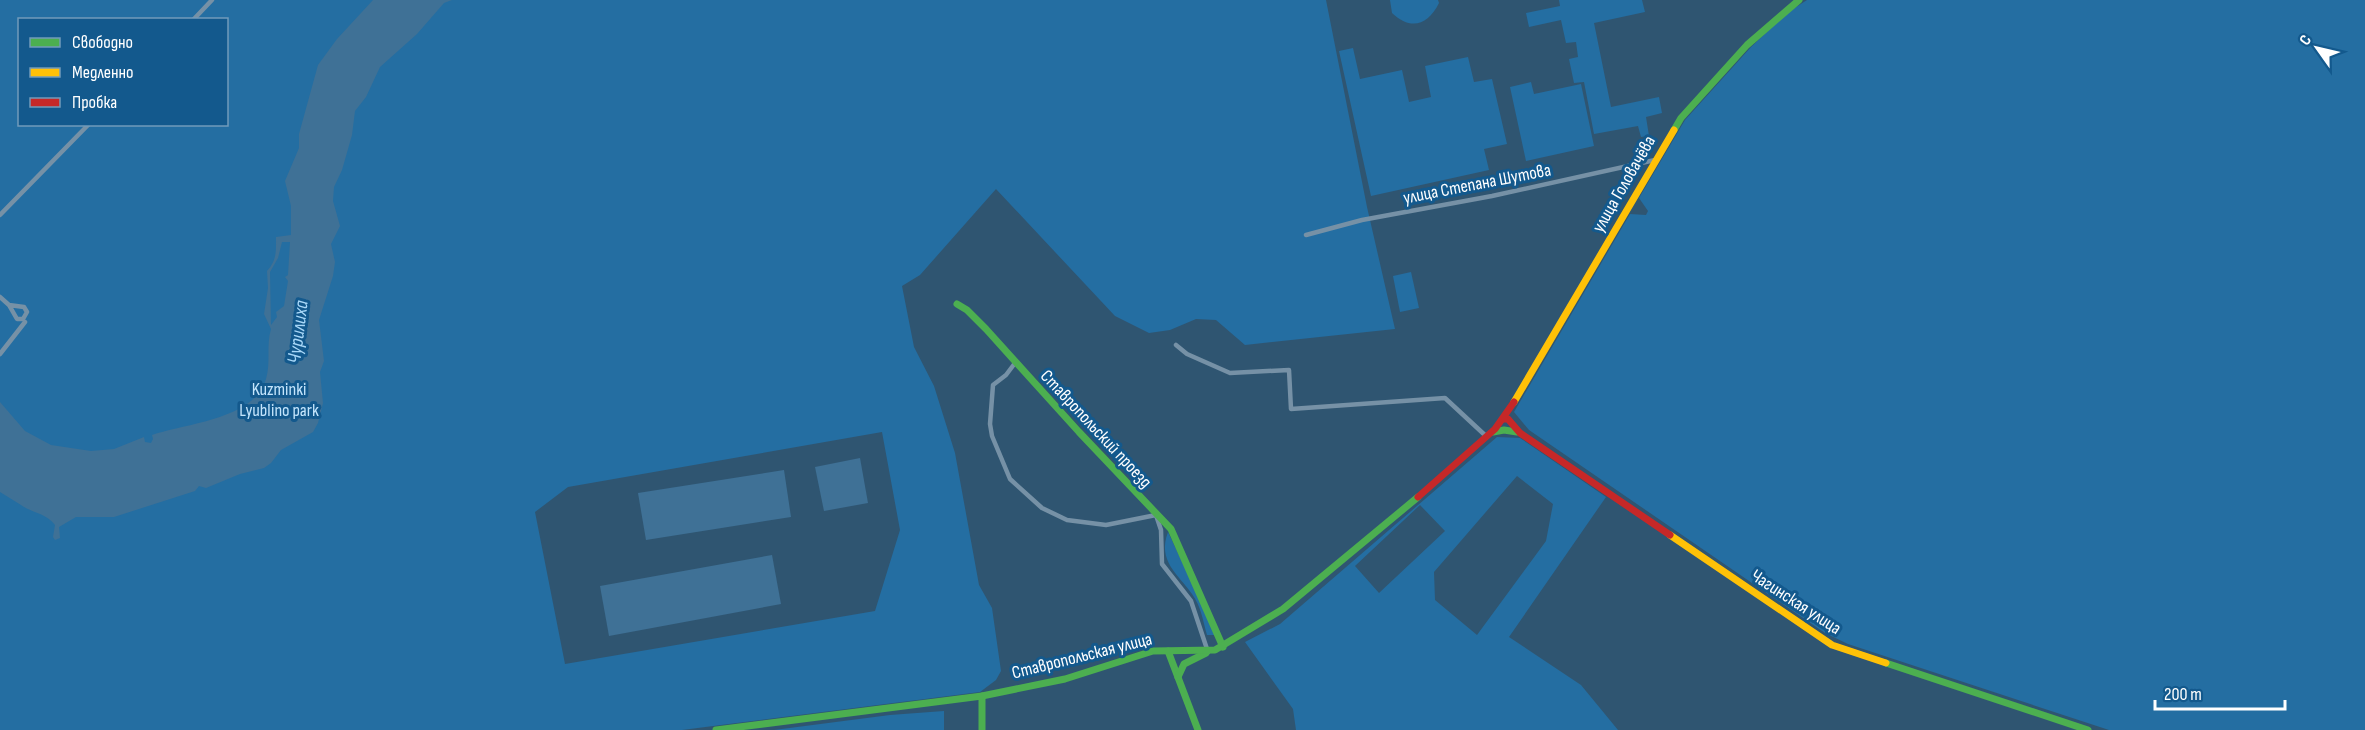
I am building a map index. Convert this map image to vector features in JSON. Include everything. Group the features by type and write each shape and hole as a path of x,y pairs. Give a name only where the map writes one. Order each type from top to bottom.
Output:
{"street":[{"path":"195,18 212,0"},
{"name":"улица Головачёва","path":"1501,421 1510,410 1681,118 1747,45 1799,0"},
{"path":"0,215 87,126"},
{"name":"улица Степана Шутова","path":"1306,235 1362,220 1655,160"},
{"path":"0,297 8,303 26,309 26,318 19,319 8,303"},
{"name":"Ставропольский проезд","path":"957,304 967,309 1171,529 1223,647"},
{"path":"14,314 16,308 20,306"},
{"path":"0,354 25,322"},
{"path":"1176,345 1187,354 1230,373 1289,370 1291,409 1445,398 1489,435"},
{"name":"Ставропольский проезд","path":"1015,363 993,386 990,424 992,436 1010,479 1042,508 1078,523 1106,525 1156,515"},
{"path":"1510,410 1511,423 1511,427 1505,430 1501,421 1507,418 1511,423"},
{"name":"Ставропольская улица","path":"716,730 982,696 1050,683 1153,651 1208,652 1223,647 1283,609 1489,435 1501,421"},
{"name":"Чагинская улица","path":"1511,423 1520,433 1832,645 2088,730"},
{"name":"Ставропольская улица","path":"1489,435 1505,430"},
{"name":"Чагинская улица","path":"1505,430 1520,433"},
{"path":"1156,515 1161,530 1162,564 1191,601 1208,652 1182,665 1178,670 1178,677"},
{"path":"1168,651 1198,730"},
{"path":"982,696 982,730"}],"green space":[{"name":"Kuzminki Lyublino park","path":"0,0 1326,0 1367,207 1395,329 1245,345 1216,320 1196,319 1170,330 1149,333 1115,316 996,189 920,275 902,286 914,347 934,386 955,453 979,585 992,608 1001,671 996,680 980,692 682,730 0,730","holes":["882,432 900,530 875,611 565,664 535,512 568,487"]},
{"path":"1390,0 1438,0 1439,3 1424,21 1412,24 1399,19 1392,13"},
{"path":"1559,0 1642,0 1645,12 1594,23 1611,107 1659,97 1662,113 1646,117 1649,136 1641,137 1638,126 1594,134 1584,82 1574,83 1569,59 1578,57 1576,42 1566,43 1561,20 1529,27 1526,13 1560,6"},
{"path":"1807,0 2365,0 2365,730 2109,730 1848,644 1825,633 1529,430 1514,412 1630,214 1646,215 1648,211 1639,198 1685,120 1751,47 1787,13"},
{"path":"1353,48 1360,79 1402,70 1409,102 1431,97 1425,66 1468,57 1474,82 1492,79 1507,144 1484,149 1489,170 1371,196 1339,51"},
{"path":"1531,82 1534,94 1581,84 1594,146 1526,161 1510,87"},
{"path":"1411,272 1419,308 1400,312 1393,276"},
{"path":"1497,437 1520,438 1606,497 1509,637 1581,685 1618,730 1296,730 1293,709 1245,642 1280,624","holes":["1517,476 1553,504 1546,541 1477,635 1435,600 1434,572","1420,505 1445,531 1379,593 1355,566"]},
{"path":"1168,532 1217,635 1207,635 1195,599 1167,559 1165,542"},
{"path":"944,711 944,730 774,730 890,715"}],"water":[{"name":"Чурилиха","path":"373,0 452,0 444,3 417,34 380,67 366,97 355,111 352,135 342,170 334,187 333,201 340,226 331,244 335,262 333,276 319,320 324,361 320,372 323,403 313,432 281,450 264,468 240,474 206,488 199,486 195,491 114,517 76,517 59,527 60,538 55,540 53,537 55,525 51,521 0,492 0,402 25,431 51,445 91,451 114,449 144,437 145,442 151,443 152,435 217,418 248,403 260,392 266,379 271,329 264,314 268,288 267,271 274,259 276,237 291,235 291,206 285,181 299,148 299,134 318,65 337,39","holes":["282,242 290,242 284,306 276,312 277,317 271,325 270,272 278,258"]},
{"path":"860,458 868,503 824,511 815,467"},
{"path":"784,470 791,517 646,540 638,493"},
{"path":"772,555 781,604 609,636 600,586"}],"traffic: fast":[{"path":"1674,130 1681,118 1747,45 1799,0"},
{"path":"957,304 967,310 986,329 1171,529 1223,647"},
{"path":"1493,432 1504,430 1517,432"},
{"path":"716,730 982,696 1065,679 1153,651 1215,650 1283,609 1418,497"},
{"path":"1168,651 1198,730"},
{"path":"1178,677 1184,664 1206,653"},
{"path":"1886,663 2088,730"},
{"path":"982,696 982,730"}],"traffic: slow":[{"path":"1514,402 1674,130"},
{"path":"1670,535 1832,645 1886,663"}],"traffic: jam":[{"path":"1418,497 1495,429 1514,402"},
{"path":"1503,419 1508,419 1520,433 1670,535"}]}
